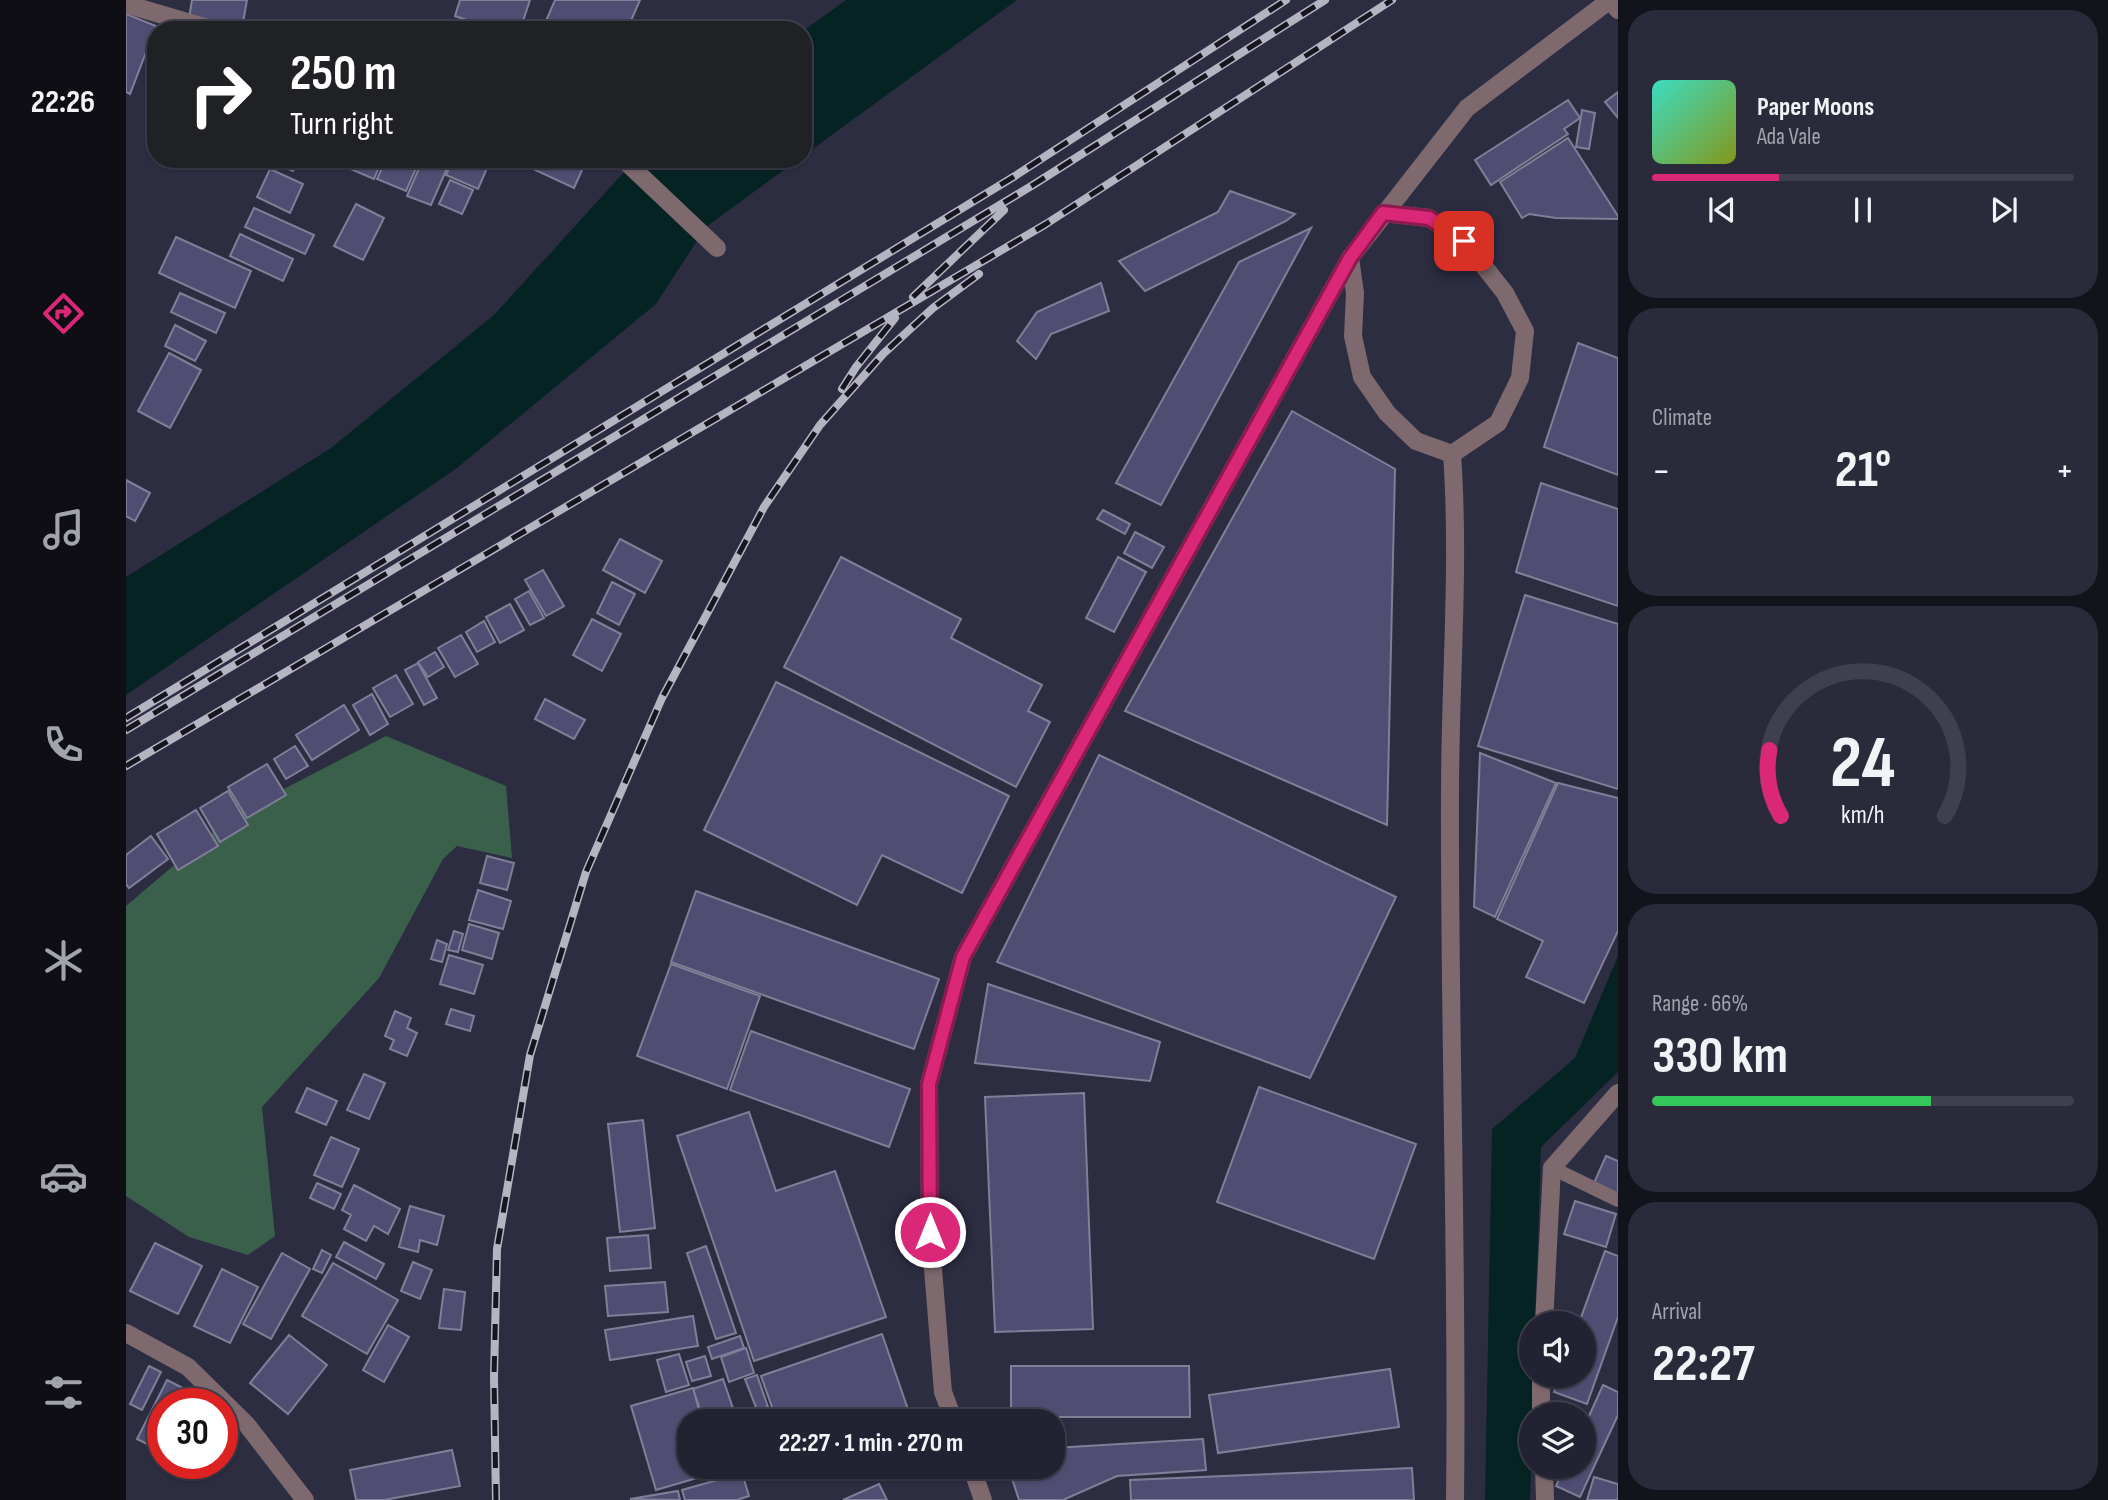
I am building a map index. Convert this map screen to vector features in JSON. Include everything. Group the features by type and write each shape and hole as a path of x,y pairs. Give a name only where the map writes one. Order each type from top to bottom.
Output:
{"street":[{"path":"949,1409 943,1392 930,1232 929,1084 963,957 1350,258 1467,107 1610,0 1618,10"},
{"path":"126,4 184,21"},
{"path":"633,168 717,248"},
{"path":"1383,213 1429,218 1464,241 1505,293 1525,331 1520,378 1498,423 1452,454"},
{"path":"1350,258 1355,293 1353,336 1362,377 1387,413 1416,441 1452,454"},
{"path":"1452,454 1456,509 1450,792 1457,1335 1455,1500"},
{"path":"1545,1311 1552,1168 1618,1093"},
{"path":"126,1332 188,1367 247,1424 305,1500"},
{"path":"976,1479 983,1500"},
{"path":"1544,1479 1545,1500"}],"lane":[{"path":"1552,1168 1618,1200"}],"green space":[{"path":"386,736 506,786 512,858 457,846 443,859 379,978 262,1107 275,1236 248,1255 189,1237 126,1196 126,906 232,816"}],"shaded area":[{"path":"846,0 1017,0 812,149 812,25"},
{"path":"628,168 787,168 706,227 656,304 457,468 126,695 126,577 331,448 494,315"},
{"path":"1618,956 1618,1072 1541,1147 1535,1311 1519,1311 1519,1388 1534,1388 1533,1402 1519,1402 1519,1479 1531,1479 1530,1500 1485,1500 1492,1129 1575,1058"}],"building":[{"path":"192,0 247,0 243,21 205,21 189,18"},
{"path":"460,0 530,0 523,21 470,21 455,16"},
{"path":"555,0 640,0 631,21 546,21"},
{"path":"126,14 147,22 147,50 130,94 126,92"},
{"path":"1618,92 1618,118 1605,102"},
{"path":"1568,100 1580,118 1564,129 1568,134 1491,185 1475,160"},
{"path":"1582,110 1595,113 1589,149 1576,147"},
{"path":"1568,138 1618,219 1556,218 1529,214 1522,218 1500,182"},
{"path":"348,168 378,168 374,179"},
{"path":"382,168 416,168 406,191 377,179"},
{"path":"419,168 447,168 431,205 407,196"},
{"path":"449,168 487,168 478,189 446,175"},
{"path":"531,168 583,168 574,188"},
{"path":"270,169 303,184 290,213 257,197"},
{"path":"450,180 473,190 462,214 439,204"},
{"path":"1230,191 1295,214 1286,221 1145,291 1119,261 1218,212"},
{"path":"356,204 384,218 363,260 334,246"},
{"path":"254,208 314,235 305,254 245,227"},
{"path":"1311,228 1161,505 1116,483 1239,262"},
{"path":"240,234 293,259 283,281 230,256"},
{"path":"176,237 251,271 235,308 159,273"},
{"path":"1101,283 1109,311 1051,334 1036,359 1017,341 1037,312"},
{"path":"180,293 225,313 216,333 171,312"},
{"path":"175,325 206,341 195,361 165,346"},
{"path":"1578,343 1618,358 1618,475 1544,447"},
{"path":"169,353 201,370 170,428 138,411"},
{"path":"1292,411 1395,469 1387,825 1125,711"},
{"path":"126,480 150,493 135,521 126,516"},
{"path":"1541,483 1618,509 1618,606 1516,572"},
{"path":"1103,510 1130,524 1125,534 1097,519"},
{"path":"1135,532 1164,547 1152,568 1124,553"},
{"path":"620,539 662,561 645,593 603,570"},
{"path":"841,557 961,619 951,638 1042,685 1028,711 1050,722 1016,787 784,667"},
{"path":"1118,557 1146,572 1114,632 1086,618"},
{"path":"543,570 564,606 546,616 525,580"},
{"path":"612,582 635,594 619,625 597,613"},
{"path":"529,591 544,618 530,625 515,599"},
{"path":"1525,595 1618,624 1618,789 1478,746"},
{"path":"510,604 524,630 500,643 486,617"},
{"path":"592,619 621,634 602,671 573,655"},
{"path":"484,621 495,642 477,652 466,632"},
{"path":"461,635 478,664 455,677 438,648"},
{"path":"435,652 444,667 428,677 418,662"},
{"path":"418,663 437,698 424,705 405,670"},
{"path":"396,675 413,704 390,717 373,688"},
{"path":"776,682 1009,796 962,893 882,855 857,905 704,830"},
{"path":"372,694 388,724 370,735 353,705"},
{"path":"545,699 585,720 574,739 535,719"},
{"path":"344,705 359,730 312,760 296,735"},
{"path":"295,746 308,766 286,779 274,759"},
{"path":"1480,753 1556,783 1495,917 1474,907"},
{"path":"1099,755 1396,897 1310,1078 997,962"},
{"path":"267,764 286,795 247,818 228,787"},
{"path":"1558,783 1618,798 1618,931 1584,1003 1526,977 1543,941 1497,919"},
{"path":"228,791 248,825 220,842 200,808"},
{"path":"196,810 218,846 178,870 157,834"},
{"path":"151,836 168,859 129,888 126,884 126,855"},
{"path":"487,856 514,863 507,890 480,883"},
{"path":"478,890 511,901 503,929 469,920"},
{"path":"696,891 939,979 914,1049 671,962"},
{"path":"469,924 499,933 492,959 462,950"},
{"path":"454,931 463,934 458,952 448,950"},
{"path":"437,940 447,944 442,962 431,959"},
{"path":"449,955 483,965 474,994 440,984"},
{"path":"671,964 760,996 727,1089 637,1056"},
{"path":"988,984 1160,1042 1150,1081 975,1063"},
{"path":"451,1009 474,1016 470,1031 446,1024"},
{"path":"395,1011 411,1018 407,1028 417,1033 407,1056 390,1049 394,1040 385,1036"},
{"path":"751,1031 910,1089 889,1147 730,1090"},
{"path":"364,1074 385,1083 369,1119 347,1110"},
{"path":"1259,1087 1416,1144 1374,1259 1217,1202"},
{"path":"307,1088 337,1101 326,1125 296,1112"},
{"path":"1084,1093 1093,1329 995,1332 985,1097"},
{"path":"749,1112 776,1191 835,1171 886,1317 754,1361 677,1136"},
{"path":"643,1120 655,1228 620,1232 608,1124"},
{"path":"331,1137 359,1149 342,1187 314,1175"},
{"path":"1606,1156 1618,1161 1618,1194 1594,1183"},
{"path":"317,1183 341,1194 334,1209 310,1198"},
{"path":"354,1185 400,1209 388,1234 374,1226 366,1241 344,1229 351,1215 342,1210"},
{"path":"1575,1201 1616,1214 1606,1247 1564,1234"},
{"path":"410,1206 444,1216 437,1245 420,1240 418,1252 399,1247"},
{"path":"648,1235 651,1268 610,1271 607,1238"},
{"path":"344,1242 384,1264 376,1279 336,1257"},
{"path":"155,1243 202,1266 178,1314 130,1291"},
{"path":"706,1246 736,1333 716,1339 687,1253"},
{"path":"322,1250 331,1255 322,1273 313,1269"},
{"path":"1605,1251 1618,1256 1618,1317 1596,1379 1596,1311 1583,1311"},
{"path":"282,1253 310,1269 271,1339 243,1324"},
{"path":"413,1262 432,1270 420,1299 401,1291"},
{"path":"333,1263 398,1300 367,1354 302,1316"},
{"path":"222,1269 258,1287 230,1343 194,1326"},
{"path":"665,1282 668,1312 608,1316 605,1286"},
{"path":"444,1289 465,1292 461,1330 439,1328"},
{"path":"693,1316 698,1346 610,1360 605,1330"},
{"path":"388,1325 409,1337 384,1382 363,1370"},
{"path":"882,1334 908,1409 773,1409 761,1376"},
{"path":"289,1335 327,1365 288,1414 250,1383"},
{"path":"740,1336 744,1348 712,1359 708,1347"},
{"path":"746,1348 754,1373 729,1382 721,1357"},
{"path":"679,1354 689,1385 666,1392 657,1360"},
{"path":"705,1356 711,1376 692,1381 686,1362"},
{"path":"149,1366 161,1372 153,1388 147,1388 147,1400 142,1410 130,1404"},
{"path":"1011,1366 1189,1366 1190,1417 1065,1417 1065,1409 1011,1409"},
{"path":"1390,1369 1399,1427 1218,1453 1209,1395"},
{"path":"757,1375 768,1407 757,1409 745,1379"},
{"path":"723,1379 733,1409 700,1409 693,1389"},
{"path":"167,1380 183,1388 163,1388"},
{"path":"1603,1385 1618,1392 1618,1415 1596,1462 1596,1402"},
{"path":"693,1388 699,1409 677,1409 677,1479 694,1479 656,1490 631,1406"},
{"path":"1556,1388 1593,1388 1588,1402 1554,1392"},
{"path":"147,1419 147,1444 137,1439"},
{"path":"1203,1439 1206,1470 1117,1476 1063,1500 1019,1500 1012,1479 1065,1479 1065,1447"},
{"path":"452,1450 460,1486 384,1500 356,1500 350,1470"},
{"path":"1412,1468 1414,1500 1131,1500 1130,1480"},
{"path":"1596,1478 1618,1484 1618,1500 1587,1500"},
{"path":"721,1479 744,1479 749,1496 737,1500 685,1500 682,1490"},
{"path":"1559,1479 1588,1479 1580,1497 1556,1486"},
{"path":"879,1484 887,1500 843,1500"},
{"path":"678,1491 680,1500 630,1499"}],"railway":[{"path":"126,718 1015,176 1286,0"},
{"path":"126,730 1033,185 1325,0"},
{"path":"126,766 1046,224 1392,0"},
{"path":"913,297 1004,210"},
{"path":"496,1500 494,1377 497,1249 530,1055 586,872 662,698 764,507 820,425 883,354 933,308 979,274"},
{"path":"842,389 895,318"}],"route":[{"path":"930,1232 929,1084 963,957 1350,258 1383,213 1429,218 1464,241"}]}
